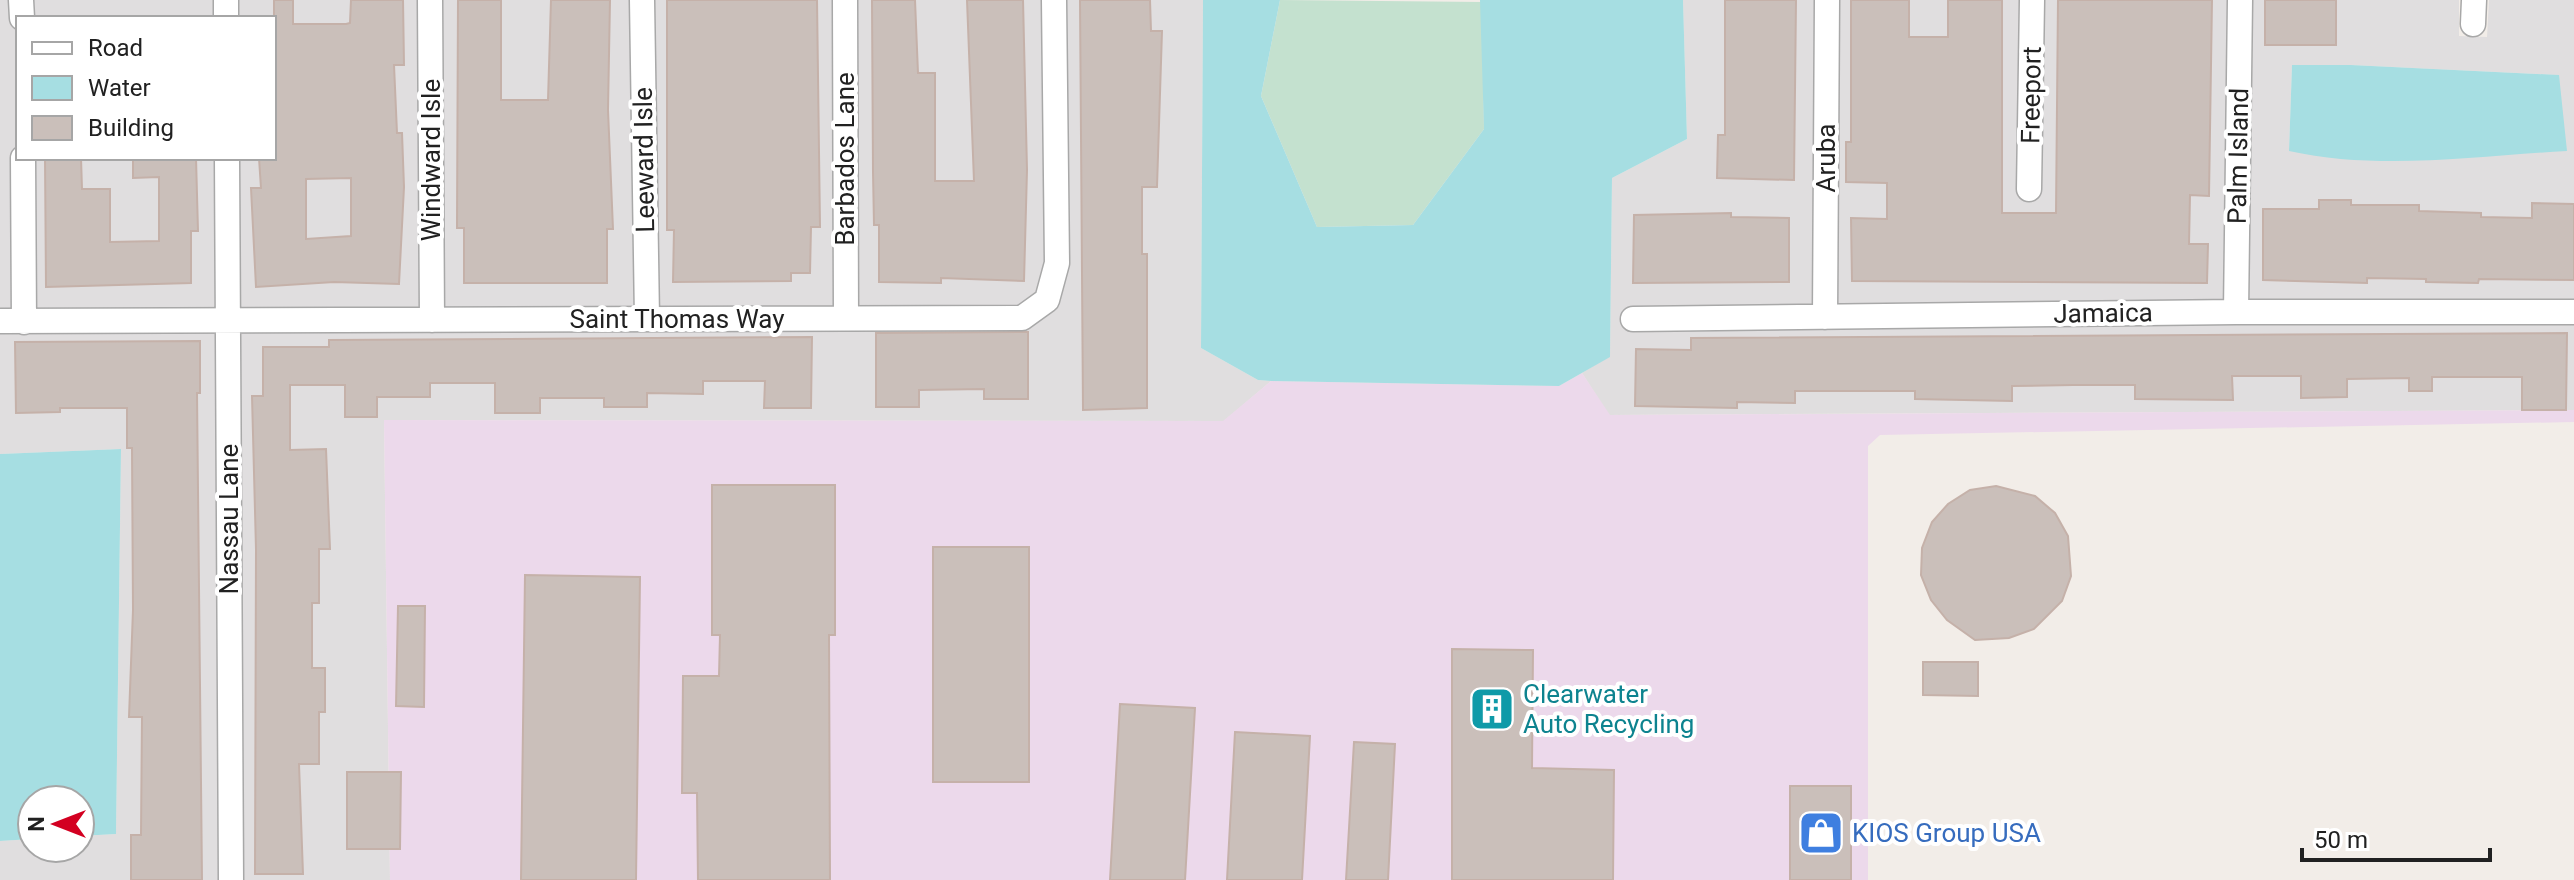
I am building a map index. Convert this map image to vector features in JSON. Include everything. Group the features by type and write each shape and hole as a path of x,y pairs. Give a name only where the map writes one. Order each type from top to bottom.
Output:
{"street":[{"name":"Windward Isle","path":"430,0 432,320"},
{"name":"Leeward Isle","path":"642,0 647,319"},
{"name":"Barbados Lane","path":"845,0 846,318"},
{"name":"Saint Thomas Way","path":"12,322 1022,318 1047,300 1057,263 1054,0"},
{"name":"Aruba","path":"1825,317 1827,0"},
{"name":"Freeport","path":"2029,189 2032,0"},
{"name":"Palm Island","path":"2236,312 2240,0"},
{"path":"12,322 23,160"},
{"name":"Nassau Lane","path":"227,160 231,880"},
{"name":"Jamaica","path":"1633,319 2236,312 2574,312"}],"shaded area":[{"path":"0,0 1203,0 1201,348 1258,380 1271,381 1224,421 384,420 390,880 0,880 0,841 16,840 16,864 96,864 96,835 116,834 121,449 0,454"},
{"path":"1683,0 2459,0 2459,36 2487,37 2489,0 2574,0 2574,410 1609,415 1582,373 1610,356 1612,178 1687,139","holes":["2292,65 2558,75 2289,151"]},
{"path":"1582,373 1610,415 2574,410 2574,422 1880,435 1868,446 1868,880 390,880 384,420 1223,421 1271,381 1559,386"}],"green space":[{"path":"1280,0 1482,2 1484,129 1413,225 1317,227 1261,96"}],"water":[{"path":"1203,0 1280,0 1261,96 1317,227 1413,225 1484,129 1480,0 1683,0 1687,139 1612,178 1610,357 1559,386 1271,381 1258,380 1201,348"},
{"path":"2292,65 2559,75 2567,151 2393,161 2323,157 2289,151"},
{"path":"121,449 116,834 96,835 96,784 16,784 16,840 0,841 0,454"}],"building":[{"path":"274,0 293,0 293,24 346,24 350,23 351,0 403,0 404,65 394,65 397,133 402,133 404,187 399,284 334,282 256,287 251,188 261,188 259,160 276,160","holes":["351,178 351,236 306,239 306,179"]},
{"path":"458,0 501,0 501,100 548,100 551,0 610,0 608,110 613,229 607,229 607,283 464,283 464,228 457,228"},
{"path":"667,0 817,0 820,227 811,227 810,273 791,273 791,281 673,282 674,230 667,230"},
{"path":"872,0 915,0 918,73 935,73 935,181 974,181 967,0 1023,0 1027,170 1024,281 941,278 941,283 879,282 879,225 874,225"},
{"path":"1080,0 1150,0 1151,31 1162,31 1157,187 1142,187 1142,254 1147,254 1147,408 1083,410"},
{"path":"1725,0 1796,0 1794,180 1717,178 1718,135 1725,135"},
{"path":"1851,0 1909,0 1909,37 1948,37 1948,0 2002,0 2002,213 2056,213 2058,0 2212,0 2209,196 2190,195 2189,244 2208,244 2207,283 1852,281 1851,218 1887,219 1887,183 1846,182 1846,142 1851,142"},
{"path":"2265,0 2336,0 2336,45 2265,45"},
{"path":"45,160 81,160 82,189 110,189 110,242 159,241 159,177 133,178 133,160 196,160 198,231 191,231 191,283 46,287"},
{"path":"2319,200 2351,200 2351,205 2419,205 2419,211 2532,218 2532,203 2574,204 2574,280 2479,279 2478,283 2367,278 2367,283 2263,280 2263,209 2319,209"},
{"path":"1731,213 1731,217 1789,218 1789,282 1633,283 1634,215"},
{"path":"1028,332 1028,399 984,399 984,389 919,390 919,407 876,407 876,333"},
{"path":"2567,333 2566,410 2522,410 2522,377 2432,377 2432,391 2409,391 2409,378 2347,379 2347,397 2301,398 2301,376 2232,376 2233,400 2135,399 2135,385 2073,385 2012,386 2012,401 1915,399 1915,391 1795,391 1795,403 1737,402 1737,408 1635,406 1636,349 1691,350 1691,338"},
{"path":"812,337 811,408 764,408 765,381 703,381 703,394 647,393 647,407 604,407 604,398 540,398 540,413 495,413 495,383 430,383 430,397 377,397 377,417 345,417 345,385 290,385 290,450 326,449 330,549 319,549 319,603 312,603 312,668 325,668 325,712 319,712 319,764 299,764 303,874 255,874 256,549 252,396 263,396 263,347 329,347 329,340"},
{"path":"200,341 200,393 197,393 202,880 131,880 131,835 141,835 142,717 129,717 133,610 132,448 127,448 127,408 60,408 60,412 16,413 15,342"},
{"path":"712,485 835,485 835,635 829,635 830,880 698,880 697,793 682,793 683,676 719,676 720,635 712,635"},
{"path":"1996,486 2035,496 2055,513 2068,536 2071,576 2062,601 2034,629 2009,638 1975,640 1947,620 1931,600 1921,575 1922,548 1932,522 1948,504 1970,490"},
{"path":"933,547 1029,547 1029,782 933,782"},
{"path":"525,575 640,577 636,880 521,880"},
{"path":"398,606 425,606 424,707 396,706"},
{"name":"Clearwater Auto Recycling","path":"1452,649 1533,650 1532,768 1614,770 1613,880 1452,880"},
{"path":"1923,662 1978,662 1978,696 1923,695"},
{"path":"1120,704 1195,708 1185,880 1110,880"},
{"path":"1235,732 1310,736 1302,880 1227,880"},
{"path":"1354,742 1395,744 1388,880 1346,880"},
{"path":"347,772 401,772 400,849 347,849"},
{"name":"KIOS Group USA","path":"1790,786 1851,786 1851,880 1790,880"}],"place":[{"name":"Clearwater Auto Recycling","path":"1492,709"},
{"name":"KIOS Group USA","path":"1821,833"}]}
